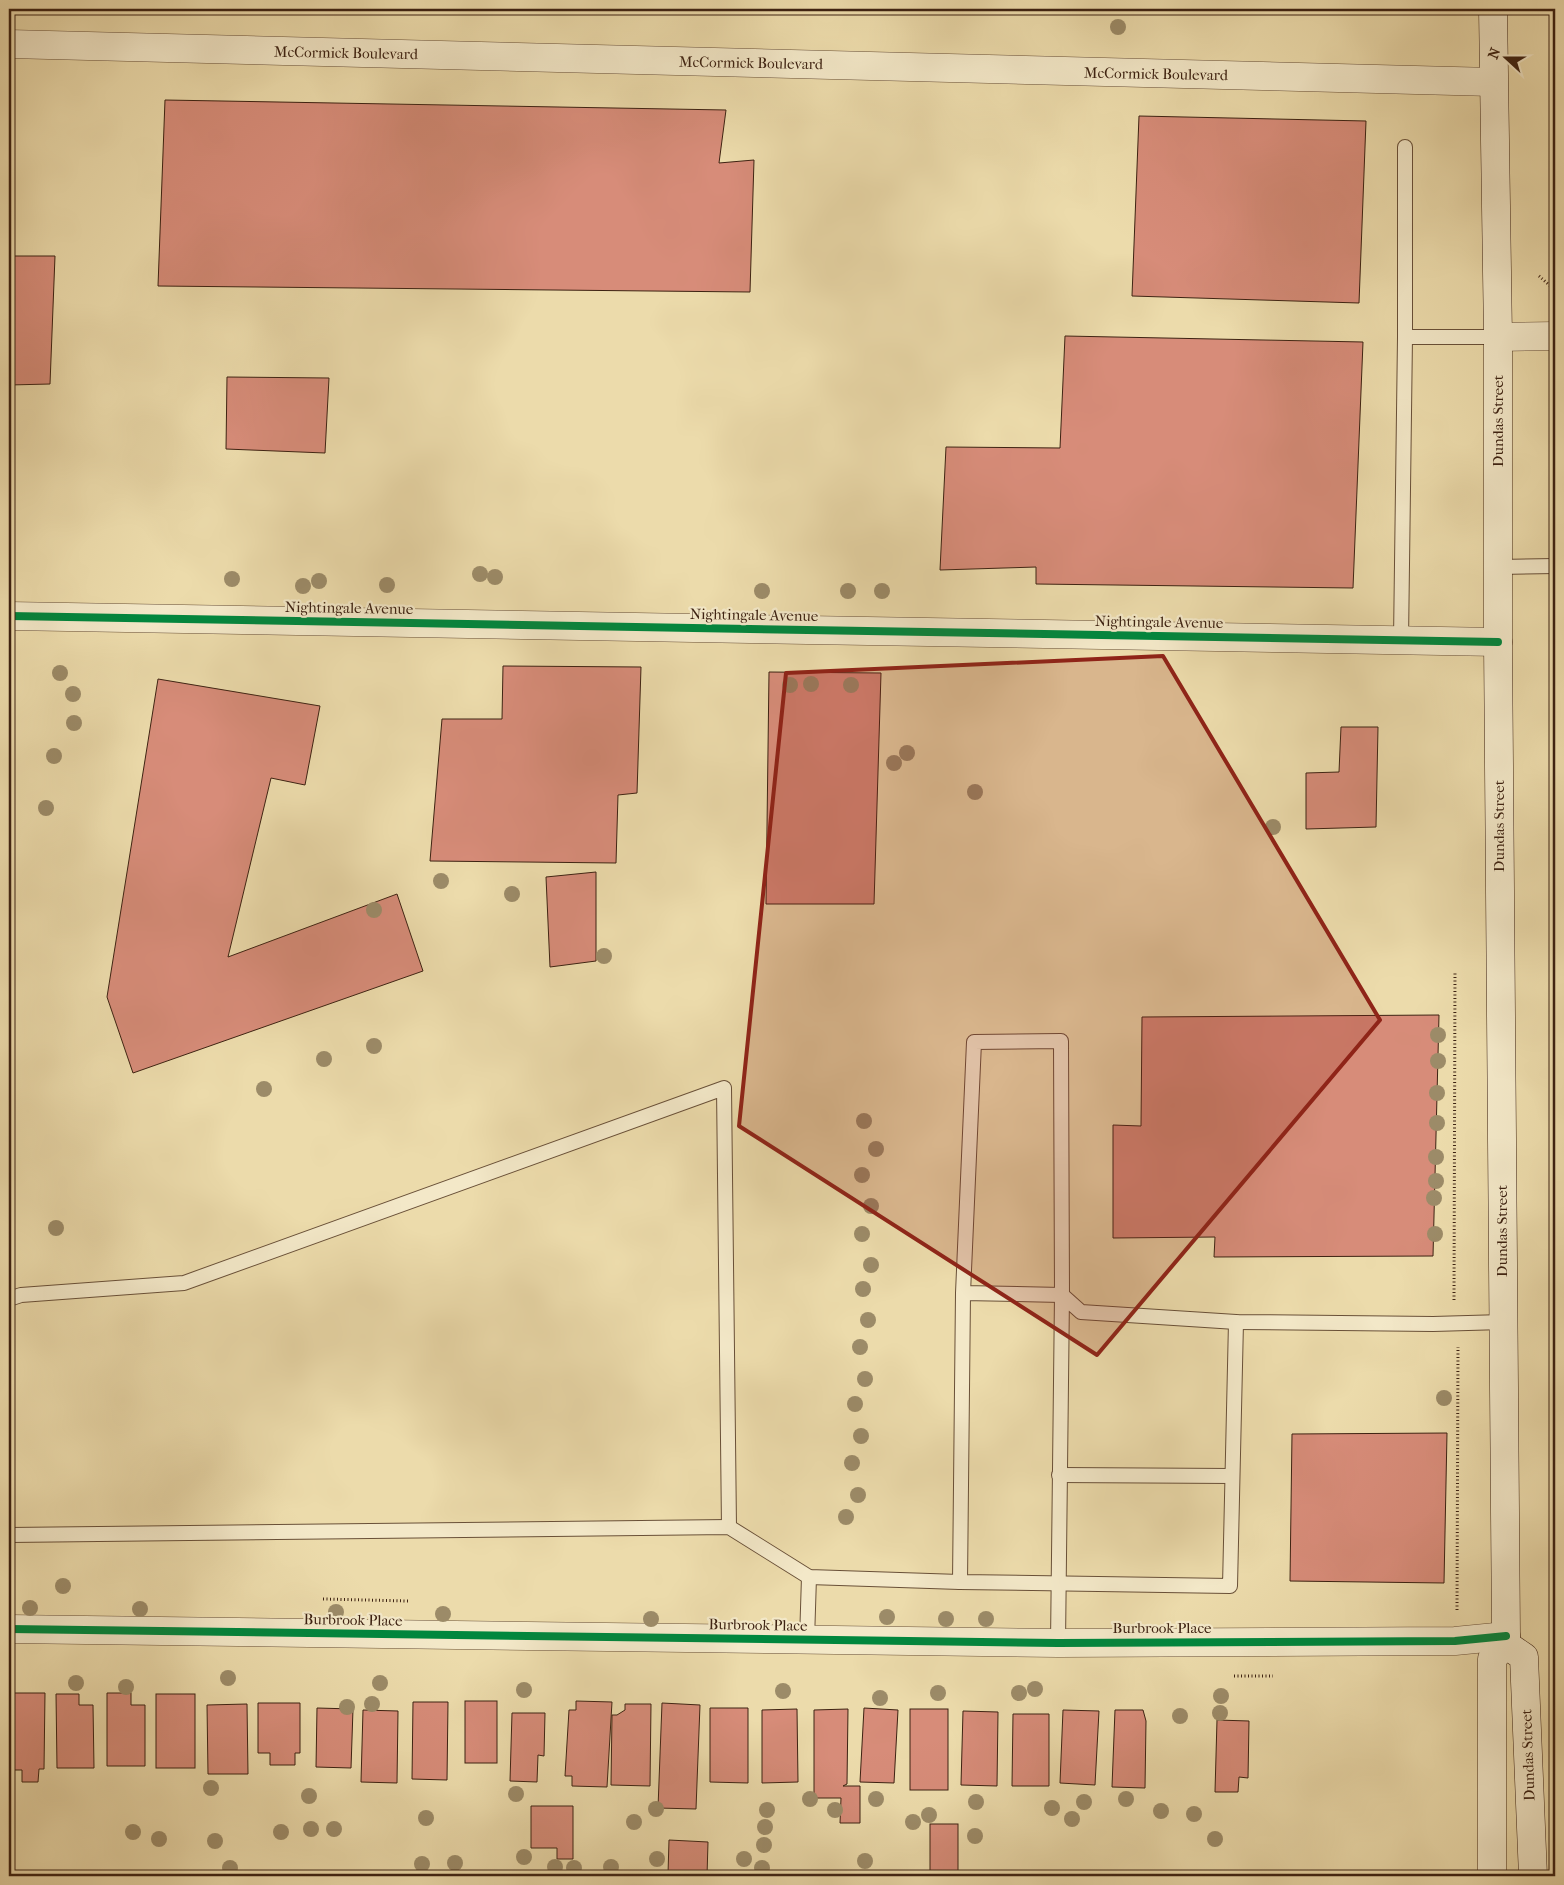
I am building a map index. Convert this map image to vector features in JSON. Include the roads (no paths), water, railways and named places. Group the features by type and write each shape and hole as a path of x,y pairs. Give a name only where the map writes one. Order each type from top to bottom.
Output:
{"street":[{"name":"Dundas Street","path":"1493,9 1498,336 1498,642 1506,1640 1524,1656 1533,1876"},
{"name":"McCormick Boulevard","path":"9,44 1493,82"},
{"path":"1498,336 1555,336"},
{"name":"Nightingale Avenue","path":"9,616 1498,642"},
{"name":"Burbrook Place","path":"9,1629 1058,1643 1506,1640"},
{"path":"1492,1876 1492,1659 1506,1640"}],"lane":[{"path":"1401,640 1405,337 1405,147"},
{"path":"1405,337 1498,336"},
{"path":"1498,566 1555,566"},
{"path":"960,1582 963,1294 974,1042 1062,1041 1062,1295 1058,1643"},
{"path":"9,1299 21,1295 184,1283 724,1088 729,1527"},
{"path":"963,1294 1062,1295 1081,1312 1236,1322 1433,1324 1503,1322"},
{"path":"9,1535 729,1527 809,1578 1230,1586 1236,1322"},
{"path":"1059,1475 1232,1476"},
{"path":"807,1640 809,1578"}]}
